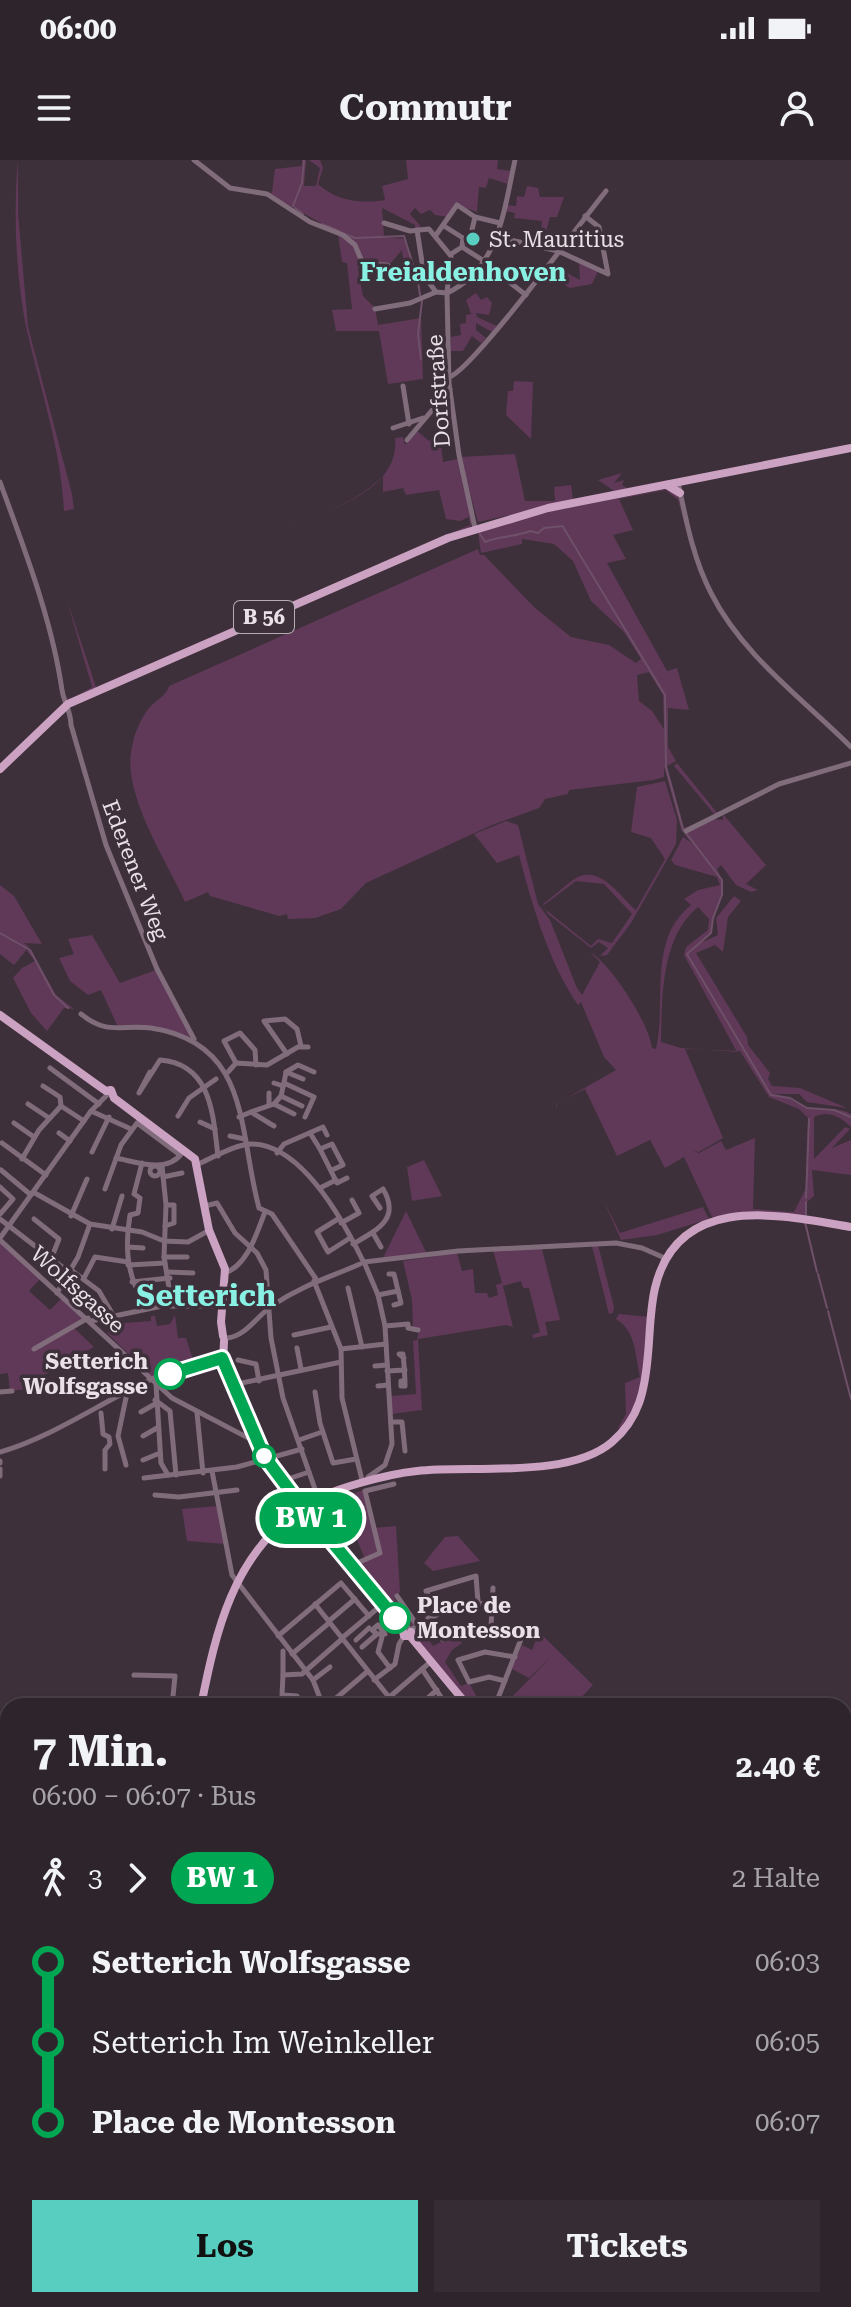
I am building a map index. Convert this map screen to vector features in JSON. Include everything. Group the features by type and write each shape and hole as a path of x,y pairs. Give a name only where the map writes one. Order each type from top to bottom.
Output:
{"main road":[{"name":"B 56","path":"0,769 68,704 480,527 548,508 851,448"},
{"path":"666,485 680,493"},
{"path":"472,518 480,527"},
{"path":"0,1015 198,1164 209,1230 225,1273 222,1358 236,1384 256,1441 267,1461 303,1507 462,1698"},
{"path":"203,1698 218,1628 237,1582 262,1545 303,1507 394,1480 576,1461 611,1442 632,1420 643,1394 656,1286 667,1260 695,1230 729,1216 771,1214 851,1227"}],"street":[{"path":"194,160 230,188 267,194 310,222 343,235 355,245 363,264 387,265 401,276 424,275"},
{"path":"375,309 410,303 436,292 447,293 484,261 498,237 515,160"},
{"path":"449,377 468,364 606,191"},
{"path":"436,235 457,205 475,217 500,223"},
{"path":"498,237 558,251 608,274 599,227 585,216"},
{"path":"462,247 463,238 470,231 475,217"},
{"path":"384,223 417,230 429,229 451,254 462,247"},
{"path":"444,226 463,238"},
{"path":"417,230 424,275 436,292"},
{"path":"462,247 526,295"},
{"name":"Dorfstraße","path":"451,254 451,281 447,293 449,377 472,518"},
{"path":"451,281 456,288"},
{"path":"403,386 409,424"},
{"path":"407,440 450,389"},
{"path":"393,428 423,419"},
{"name":"Ederener Weg","path":"0,482 57,656 106,845 157,969 194,1039"},
{"path":"678,482 696,556 720,610 758,657 851,747"},
{"path":"686,831 779,784 851,763"},
{"path":"81,1014 112,1030 144,1027 176,1032 194,1039 228,1072 258,1206 272,1214 315,1280 341,1349 342,1398 362,1480"},
{"path":"236,1063 273,1063 305,1046 297,1029 285,1019 264,1021 287,1054"},
{"path":"236,1063 224,1041 240,1033 255,1050 256,1065"},
{"path":"150,1072 160,1060 167,1061 189,1073 204,1088 213,1105 218,1156"},
{"path":"228,1072 236,1063"},
{"path":"286,1072 298,1065 314,1072"},
{"path":"50,1068 99,1104"},
{"path":"239,1117 272,1104 281,1096 286,1072"},
{"path":"286,1072 303,1079"},
{"path":"178,1116 189,1098 216,1079"},
{"path":"274,1083 284,1084 315,1099 305,1117"},
{"path":"43,1086 84,1121"},
{"path":"22,1159 66,1093"},
{"path":"269,1093 272,1104"},
{"path":"0,1239 91,1111 108,1094"},
{"path":"281,1096 302,1106"},
{"path":"28,1104 49,1118"},
{"path":"272,1104 294,1114"},
{"path":"91,1111 131,1129"},
{"path":"251,1112 274,1126"},
{"path":"92,1152 109,1117"},
{"path":"200,1122 216,1132 277,1153 298,1165 320,1188 364,1262 378,1295 385,1326 391,1422 392,1444 387,1462 375,1473 317,1493 284,1403 271,1338 266,1270 250,1246 235,1233 217,1203 205,1206"},
{"path":"14,1123 34,1137"},
{"path":"105,1189 116,1158 137,1123 182,1152 174,1162 162,1166 116,1158"},
{"path":"277,1153 284,1144 323,1127 327,1135"},
{"path":"242,1129 252,1132"},
{"path":"59,1133 70,1141"},
{"path":"310,1133 337,1183 347,1178"},
{"path":"198,1164 246,1142"},
{"path":"2,1143 46,1175"},
{"path":"320,1149 332,1144 343,1165 332,1170"},
{"path":"142,1163 134,1194 140,1198 138,1213 130,1215 127,1231 132,1282 141,1297 150,1293 172,1293"},
{"path":"162,1166 166,1205 165,1260 172,1306"},
{"path":"1,1170 32,1193 90,1224 142,1232 164,1241 188,1242 209,1230"},
{"path":"163,1177 182,1173"},
{"path":"71,1216 87,1179"},
{"path":"320,1188 336,1180"},
{"path":"0,1187 13,1199 0,1217 51,1259 84,1278 101,1293 113,1315"},
{"path":"352,1200 359,1213 317,1232 328,1252 383,1226 391,1211 383,1189 371,1193 380,1208"},
{"path":"112,1229 122,1196"},
{"path":"225,1273 234,1269 250,1246 265,1212"},
{"path":"34,1219 59,1239 51,1259"},
{"path":"57,1293 70,1272 90,1224"},
{"path":"373,1233 381,1247"},
{"name":"Wolfsgasse","path":"0,1239 154,1382 197,1413 256,1441"},
{"path":"225,1338 238,1336 271,1307 315,1280 364,1262 458,1251 616,1243 642,1248 667,1260"},
{"path":"128,1247 143,1248"},
{"path":"84,1278 95,1257 128,1263 187,1257"},
{"path":"132,1282 193,1273"},
{"path":"389,1274 394,1274 401,1303 394,1305"},
{"path":"348,1288 362,1347"},
{"path":"378,1295 398,1291"},
{"path":"34,1349 89,1319 172,1306 223,1306"},
{"path":"385,1326 408,1324 408,1328 418,1330"},
{"path":"294,1335 331,1327"},
{"path":"341,1349 386,1344"},
{"path":"297,1348 301,1369"},
{"path":"0,1452 46,1436 127,1393 222,1358"},
{"path":"404,1358 405,1381"},
{"path":"238,1360 256,1364 259,1381"},
{"path":"236,1384 341,1362"},
{"path":"375,1366 405,1370"},
{"path":"154,1382 162,1467 168,1476"},
{"path":"378,1386 388,1385"},
{"path":"0,1392 12,1391"},
{"path":"315,1392 322,1432 333,1463 356,1459"},
{"path":"126,1465 124,1447 118,1439 127,1393"},
{"path":"141,1412 155,1402"},
{"path":"155,1402 170,1411 176,1475"},
{"path":"100,1410 103,1434 110,1440 118,1439"},
{"path":"197,1413 203,1473"},
{"path":"391,1422 403,1421 405,1451"},
{"path":"143,1436 157,1428"},
{"path":"299,1440 322,1432"},
{"path":"105,1469 105,1450 110,1440"},
{"path":"144,1478 203,1473 267,1461 302,1449"},
{"path":"143,1460 160,1453"},
{"path":"387,1462 394,1480 365,1491 380,1553 355,1564 409,1631"},
{"path":"0,1469 2,1476"},
{"path":"212,1471 237,1582 313,1680 321,1698"},
{"path":"293,1487 288,1479 309,1472"},
{"path":"155,1495 217,1494 237,1490"},
{"path":"436,1613 426,1591 452,1581 476,1576 478,1602"},
{"path":"278,1636 341,1583 369,1616"},
{"path":"491,1627 493,1588"},
{"path":"397,1596 409,1631"},
{"path":"292,1654 355,1599"},
{"path":"374,1680 398,1660 399,1644 409,1631 428,1618 478,1602 492,1602"},
{"path":"315,1604 389,1698 428,1664"},
{"path":"283,1675 296,1676 306,1671 378,1608"},
{"path":"428,1618 442,1639 465,1630 491,1627 523,1634 498,1698"},
{"path":"363,1621 375,1632 378,1652 390,1668"},
{"path":"356,1640 375,1632"},
{"path":"362,1647 375,1632"},
{"path":"283,1651 282,1695 298,1698"},
{"path":"505,1681 489,1677 469,1682 458,1660 485,1652 515,1657"},
{"path":"313,1680 330,1667"},
{"path":"422,1669 442,1698"},
{"path":"335,1698 368,1671"},
{"path":"134,1675 175,1676 173,1698"},
{"path":"428,1698 437,1690"}],"shaded area":[{"path":"18,160 18,213 28,327 72,494 74,509 64,511 55,443 27,331 20,290 16,224"},
{"path":"302,160 306,160 304,186 316,186 320,168 309,160 320,160 323,168 318,184 341,198 366,202 385,200 382,186 408,179 406,160 498,160 497,169 511,171 508,184 489,178 486,188 479,187 477,212 457,205 448,217 435,215 430,210 421,214 415,208 410,214 423,229 415,229 415,225 382,208 384,237 406,239 415,273 405,275 402,250 390,264 365,264 350,239 263,191 272,193 275,169 302,166"},
{"path":"527,186 538,188 540,197 564,197 557,217 550,217 545,235 540,234 542,221 514,218 515,213 505,211 506,205 516,206 517,196 524,197"},
{"path":"338,234 353,245 361,264 358,269 363,296 375,308 378,325 421,318 423,379 388,384 379,331 336,331 332,310 352,309 347,263 342,262"},
{"path":"579,261 598,271 592,284 570,288 544,272 550,264 580,280"},
{"path":"476,293 481,300 487,297 492,303 489,315 476,313 477,317 497,326 492,332 476,323 476,330 486,338 481,343 472,336 463,351 451,351 451,337 461,335 460,324 466,323 466,315 471,314 466,300"},
{"path":"514,381 533,382 531,439 506,415 508,391 513,391"},
{"path":"439,428 443,462 458,459 472,523 470,527 70,700 68,698 92,687 66,597 96,687 470,525 469,517 460,521 446,519 439,490 406,495 403,488 383,492 382,477 393,460 395,438 403,437 405,445 416,430 429,441"},
{"path":"515,454 525,501 555,501 554,487 571,485 573,499 614,491 598,480 622,473 614,483 624,480 622,485 627,488 674,479 478,522 460,457"},
{"path":"671,488 678,497 692,551 678,500 666,490 619,499 633,530 613,535 626,559 607,563 667,671 677,668 689,710 668,708 668,747 676,761 667,766 684,828 715,815 674,766 677,763 718,814 682,832 664,767 664,777 654,780 569,790 568,794 545,799 539,808 492,825 366,883 341,909 315,918 288,919 287,914 279,916 210,896 208,892 185,902 139,806 130,765 133,742 141,721 169,686 478,549 480,555 484,555 534,607 571,637 609,645 636,663 641,659 624,632 591,601 573,561 554,544 522,539 522,544 481,553 478,532 512,519","holes":["649,672 663,695 664,729 652,711 639,701 637,675"]},
{"path":"50,634 66,696 64,694"},
{"path":"665,781 677,820 676,844 631,923 607,955 600,956 608,948 599,942 591,948 546,910 591,946 598,939 612,943 632,914 604,884 576,881 544,907 543,904 573,880 591,875 608,883 636,910 665,859 651,838 631,832 637,787"},
{"path":"723,814 766,865 746,884 758,890 751,892 736,885 721,865 717,869 722,894 711,934 700,943 718,935 716,918 734,896 741,901 728,917 723,952 715,945 696,953 747,1037 748,1045 770,1073 768,1079 772,1086 800,1088 847,1108 807,1102 799,1094 774,1094 811,1108 851,1114 851,1127 830,1114 814,1117 814,1159 845,1127 850,1129 832,1148 851,1140 851,1175 812,1170 814,1196 807,1202 807,1215 828,1220 757,1214 712,1217 684,1157 665,1168 650,1140 617,1156 585,1089 564,1100 616,1070 604,1057 581,1002 578,1005 558,971 519,855 497,863 474,834 506,821 518,825 538,904 550,920 577,988 582,995 600,962 590,952 608,969 628,995 644,1024 652,1048 656,1049 663,953 669,936 677,919 691,905 684,899 698,890 720,885 717,877 675,865 671,860 683,837 692,843 684,834 714,819 723,820","holes":["698,907 709,919 708,930 686,947 684,955 736,1051 740,1051 769,1097 799,1109 808,1118 806,1188 794,1212 753,1209 755,1138 726,1150 721,1141 699,1153 693,1151 699,1152 723,1138 685,1049 705,1050 661,1042 663,987 670,951 677,934"]},
{"path":"0,885 14,896 42,944 24,943 29,947 14,965 0,954"},
{"path":"92,935 120,983 156,970 190,1036 147,1027 118,1027 101,990 88,995 70,981 59,958 74,954 68,939"},
{"path":"30,948 56,995 74,1009 64,1008 47,1031 31,1013 13,978 22,968 35,961 27,951"},
{"path":"424,1160 442,1196 412,1201 407,1167"},
{"path":"603,1199 620,1233 703,1207 709,1219 657,1235 621,1240"},
{"path":"406,1211 426,1252 444,1251 383,1258"},
{"path":"619,1240 444,1251 460,1249"},
{"path":"0,1242 40,1279 29,1291 50,1310 61,1299 85,1320 31,1348 34,1350 74,1328 94,1347 37,1379 36,1388 10,1391 8,1373 0,1374"},
{"path":"598,1245 613,1313 609,1314 592,1246 542,1249 560,1320 545,1322 548,1335 533,1338 532,1335 540,1332 529,1288 523,1288 521,1281 503,1286 513,1327 506,1325 418,1339 422,1410 392,1414 391,1396 416,1394 413,1341 417,1340 419,1329 413,1328 412,1300 403,1261 457,1253 462,1271 473,1269 475,1293 487,1293 489,1298 498,1295 496,1285 502,1283 493,1250"},
{"path":"619,1314 650,1317 641,1388 631,1415 623,1427 618,1428 626,1414 625,1383 640,1377 631,1337 616,1319"},
{"path":"175,1315 178,1338 186,1338 194,1363 154,1379 107,1333 124,1323 151,1321 151,1316 155,1316 157,1326 170,1324"},
{"path":"363,1490 373,1528 396,1526 400,1592 394,1598 414,1625 404,1625 317,1521 355,1562 365,1559 348,1518 325,1525 315,1506"},
{"path":"218,1506 225,1544 187,1541 182,1509"},
{"path":"458,1536 480,1561 433,1571 424,1563 445,1537"},
{"path":"418,1626 433,1646 455,1635 462,1643 452,1650 445,1662 461,1686 469,1683 477,1698 465,1698 413,1634"},
{"path":"539,1632 593,1685 581,1698 511,1698 551,1657 529,1678 512,1669 522,1645 532,1650"}],"waterway":[{"path":"293,206 302,183 304,160"},
{"path":"295,208 303,214"},
{"path":"322,224 339,231"},
{"path":"344,234 355,238 404,236 415,271"},
{"path":"417,275 420,295"},
{"path":"421,359 418,334 422,301"},
{"path":"480,534 485,542 563,526"},
{"path":"563,527 665,695 666,767 683,829 722,880 722,895 711,933 687,954 771,1095 790,1098 807,1108 834,1110 851,1117"},
{"path":"0,933 30,950 54,995 68,1008"},
{"path":"806,1198 809,1119"},
{"path":"806,1202 806,1215"},
{"path":"805,1222 817,1272"},
{"path":"818,1274 827,1308"},
{"path":"828,1311 851,1399"}],"bus line":[{"path":"170,1374 207,1360 222,1358 269,1465 300,1504 300,1510 307,1513 323,1531 395,1618"}],"place":[{"name":"St. Mauritius","path":"473,239"},
{"name":"Setterich Wolfsgasse","path":"170,1374"},
{"name":"Place de Montesson","path":"395,1618"}],"district":[{"name":"Freialdenhoven","path":"463,272"},
{"name":"Setterich","path":"206,1296"}]}
